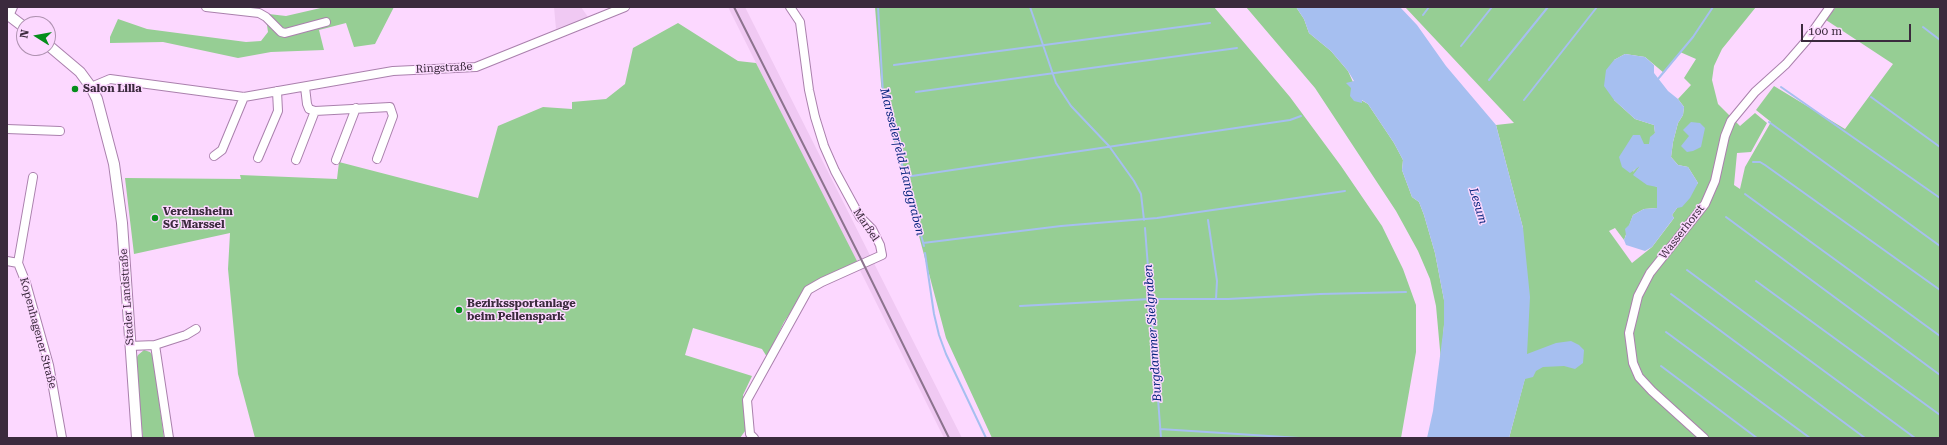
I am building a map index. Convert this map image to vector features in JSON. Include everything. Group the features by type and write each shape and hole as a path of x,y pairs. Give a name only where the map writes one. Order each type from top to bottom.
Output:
{"street":[{"path":"206,7 251,9 266,17 276,28 286,34 326,22"},
{"name":"Ringstraße","path":"91,87 110,79 244,97 393,71 476,67 625,7"},
{"name":"Marßel","path":"751,437 747,400 808,290 822,282 882,256 872,229 860,217 835,172 824,146 815,117 800,22 790,7"},
{"name":"Wasserhorst","path":"1704,438 1652,391 1639,377 1633,363 1630,333 1638,296 1650,274 1705,204 1715,181 1725,136 1731,121 1755,92 1786,64 1806,41 1830,7"},
{"name":"Stader Landstraße","path":"56,52 80,72 91,87 97,100 112,158 119,193 137,438"},
{"path":"305,87 307,104 310,109 315,111 390,107 393,116 377,159"},
{"path":"258,158 278,111 277,91"},
{"path":"214,156 222,150 244,97"},
{"path":"336,160 356,108"},
{"path":"296,160 315,111"},
{"path":"7,129 60,131"},
{"path":"18,263 33,177"},
{"name":"Kopenhagener Straße","path":"7,261 18,263 26,283 49,365 62,438"},
{"path":"130,346 155,345 186,335 196,329"},
{"path":"155,345 169,438"}],"shaded area":[{"path":"554,7 581,7 588,17 556,29"},
{"path":"728,7 745,7 962,438 944,438"}],"green space":[{"path":"325,7 394,7 375,44 354,47 346,23 319,30 324,50 271,52 238,58 163,42 110,43 110,37 118,19 147,29 246,42 261,41 268,32 267,25 260,13 286,16"},
{"path":"875,7 1214,7 1290,97 1341,166 1382,226 1403,269 1416,305 1416,352 1401,438 992,438 946,338 882,96"},
{"path":"1246,7 1296,7 1304,19 1309,33 1331,51 1348,71 1361,100 1368,104 1394,143 1403,160 1402,170 1412,197 1419,202 1424,215 1435,253 1444,300 1444,325 1441,361 1436,306 1430,279 1418,251 1396,211 1315,88"},
{"path":"1405,7 1756,7 1722,49 1714,66 1712,80 1718,104 1740,126 1755,113 1767,123 1751,152 1737,153 1734,185 1740,189 1745,167 1771,122 1756,110 1774,86 1845,129 1893,64 1826,20 1836,7 1940,7 1940,438 1509,438 1525,378 1523,228 1496,125 1514,123","holes":["1680,52 1696,59 1684,78 1691,85 1678,99 1684,107 1683,115 1678,123 1673,142 1671,157 1678,165 1688,167 1698,183 1677,208 1672,215 1674,218 1652,247 1632,263 1609,231 1615,228 1624,240 1633,215 1644,209 1657,208 1657,187 1634,175 1640,166 1639,165 1633,172 1644,144 1649,144 1655,133 1654,125 1635,119 1614,100 1614,60 1625,54 1645,57 1664,73"]},
{"path":"678,23 738,61 756,63 858,263 807,288 784,322 767,357 762,349 693,328 685,355 752,376 743,395 748,427 740,438 255,438 238,374 228,269 230,233 134,254 125,178 241,179 240,175 337,179 339,162 478,198 498,126 543,107 572,109 572,102 606,99 625,84 633,48"},
{"path":"144,350 150,352 153,356 164,438 143,438 135,361 138,355"}],"water":[{"name":"Lesum","path":"1296,7 1400,7 1417,25 1446,66 1496,125 1523,228 1530,297 1527,354 1556,343 1571,341 1579,345 1584,350 1583,363 1575,369 1564,366 1543,367 1536,371 1533,377 1525,379 1509,438 1427,438 1433,411 1444,325 1444,300 1435,253 1424,215 1419,202 1412,197 1402,170 1403,160 1394,143 1368,104 1362,100 1362,103 1354,101 1350,96 1351,88 1346,83 1354,81 1348,71 1331,51 1309,33 1304,19"},
{"path":"1625,54 1645,57 1654,65 1654,73 1668,91 1678,99 1684,107 1683,115 1678,123 1673,142 1671,157 1678,165 1688,167 1698,183 1690,198 1682,207 1677,208 1672,215 1674,218 1652,247 1645,251 1626,245 1624,240 1626,235 1625,229 1629,225 1633,215 1644,209 1657,208 1657,187 1647,185 1633,175 1640,166 1630,173 1622,167 1619,157 1633,135 1640,135 1644,144 1649,144 1650,137 1655,133 1654,125 1635,119 1614,100 1604,86 1606,70 1614,60"},
{"path":"1691,122 1700,123 1705,128 1701,147 1687,152 1681,146 1689,136 1683,130"}],"waterway":[{"name":"Marsselerfeld Hanggraben","path":"878,7 883,94 924,246"},
{"name":"Burgdammer Sielgraben","path":"1030,7 1056,83 1071,106 1109,146 1134,181 1141,194 1144,220"},
{"path":"1423,15 1429,7"},
{"path":"1461,46 1492,7"},
{"path":"1489,80 1548,7"},
{"path":"1524,100 1597,7"},
{"path":"1658,79 1693,37 1713,7"},
{"path":"894,65 1210,23"},
{"path":"1923,27 1940,40"},
{"path":"916,92 1237,48"},
{"path":"1781,87 1940,198"},
{"path":"1871,97 1940,147"},
{"path":"905,177 1290,120 1301,116"},
{"path":"1769,122 1940,246"},
{"path":"1753,162 1760,162 1765,165 1940,290"},
{"path":"923,243 1061,226 1157,218 1345,191"},
{"path":"1745,194 1940,336"},
{"path":"1726,217 1940,375"},
{"path":"1208,220 1217,281 1216,299"},
{"name":"Burgdammer Sielgraben","path":"1145,228 1161,438"},
{"name":"Marsselerfeld Hanggraben","path":"925,253 934,314 939,335 946,354 986,438"},
{"path":"1687,270 1915,438"},
{"path":"1756,281 1940,415"},
{"path":"1020,306 1150,299 1228,299 1320,294 1406,292"},
{"path":"1671,294 1865,438"},
{"path":"1666,332 1810,438"},
{"path":"1661,366 1757,438"},
{"path":"1160,429 1300,438"}],"railway":[{"path":"734,7 949,438"}],"place":[{"name":"Salon Lilla","path":"75,89"},
{"name":"Vereinsheim SG Marssel","path":"155,218"},
{"name":"Bezirkssportanlage beim Pellenspark","path":"459,310"}]}
